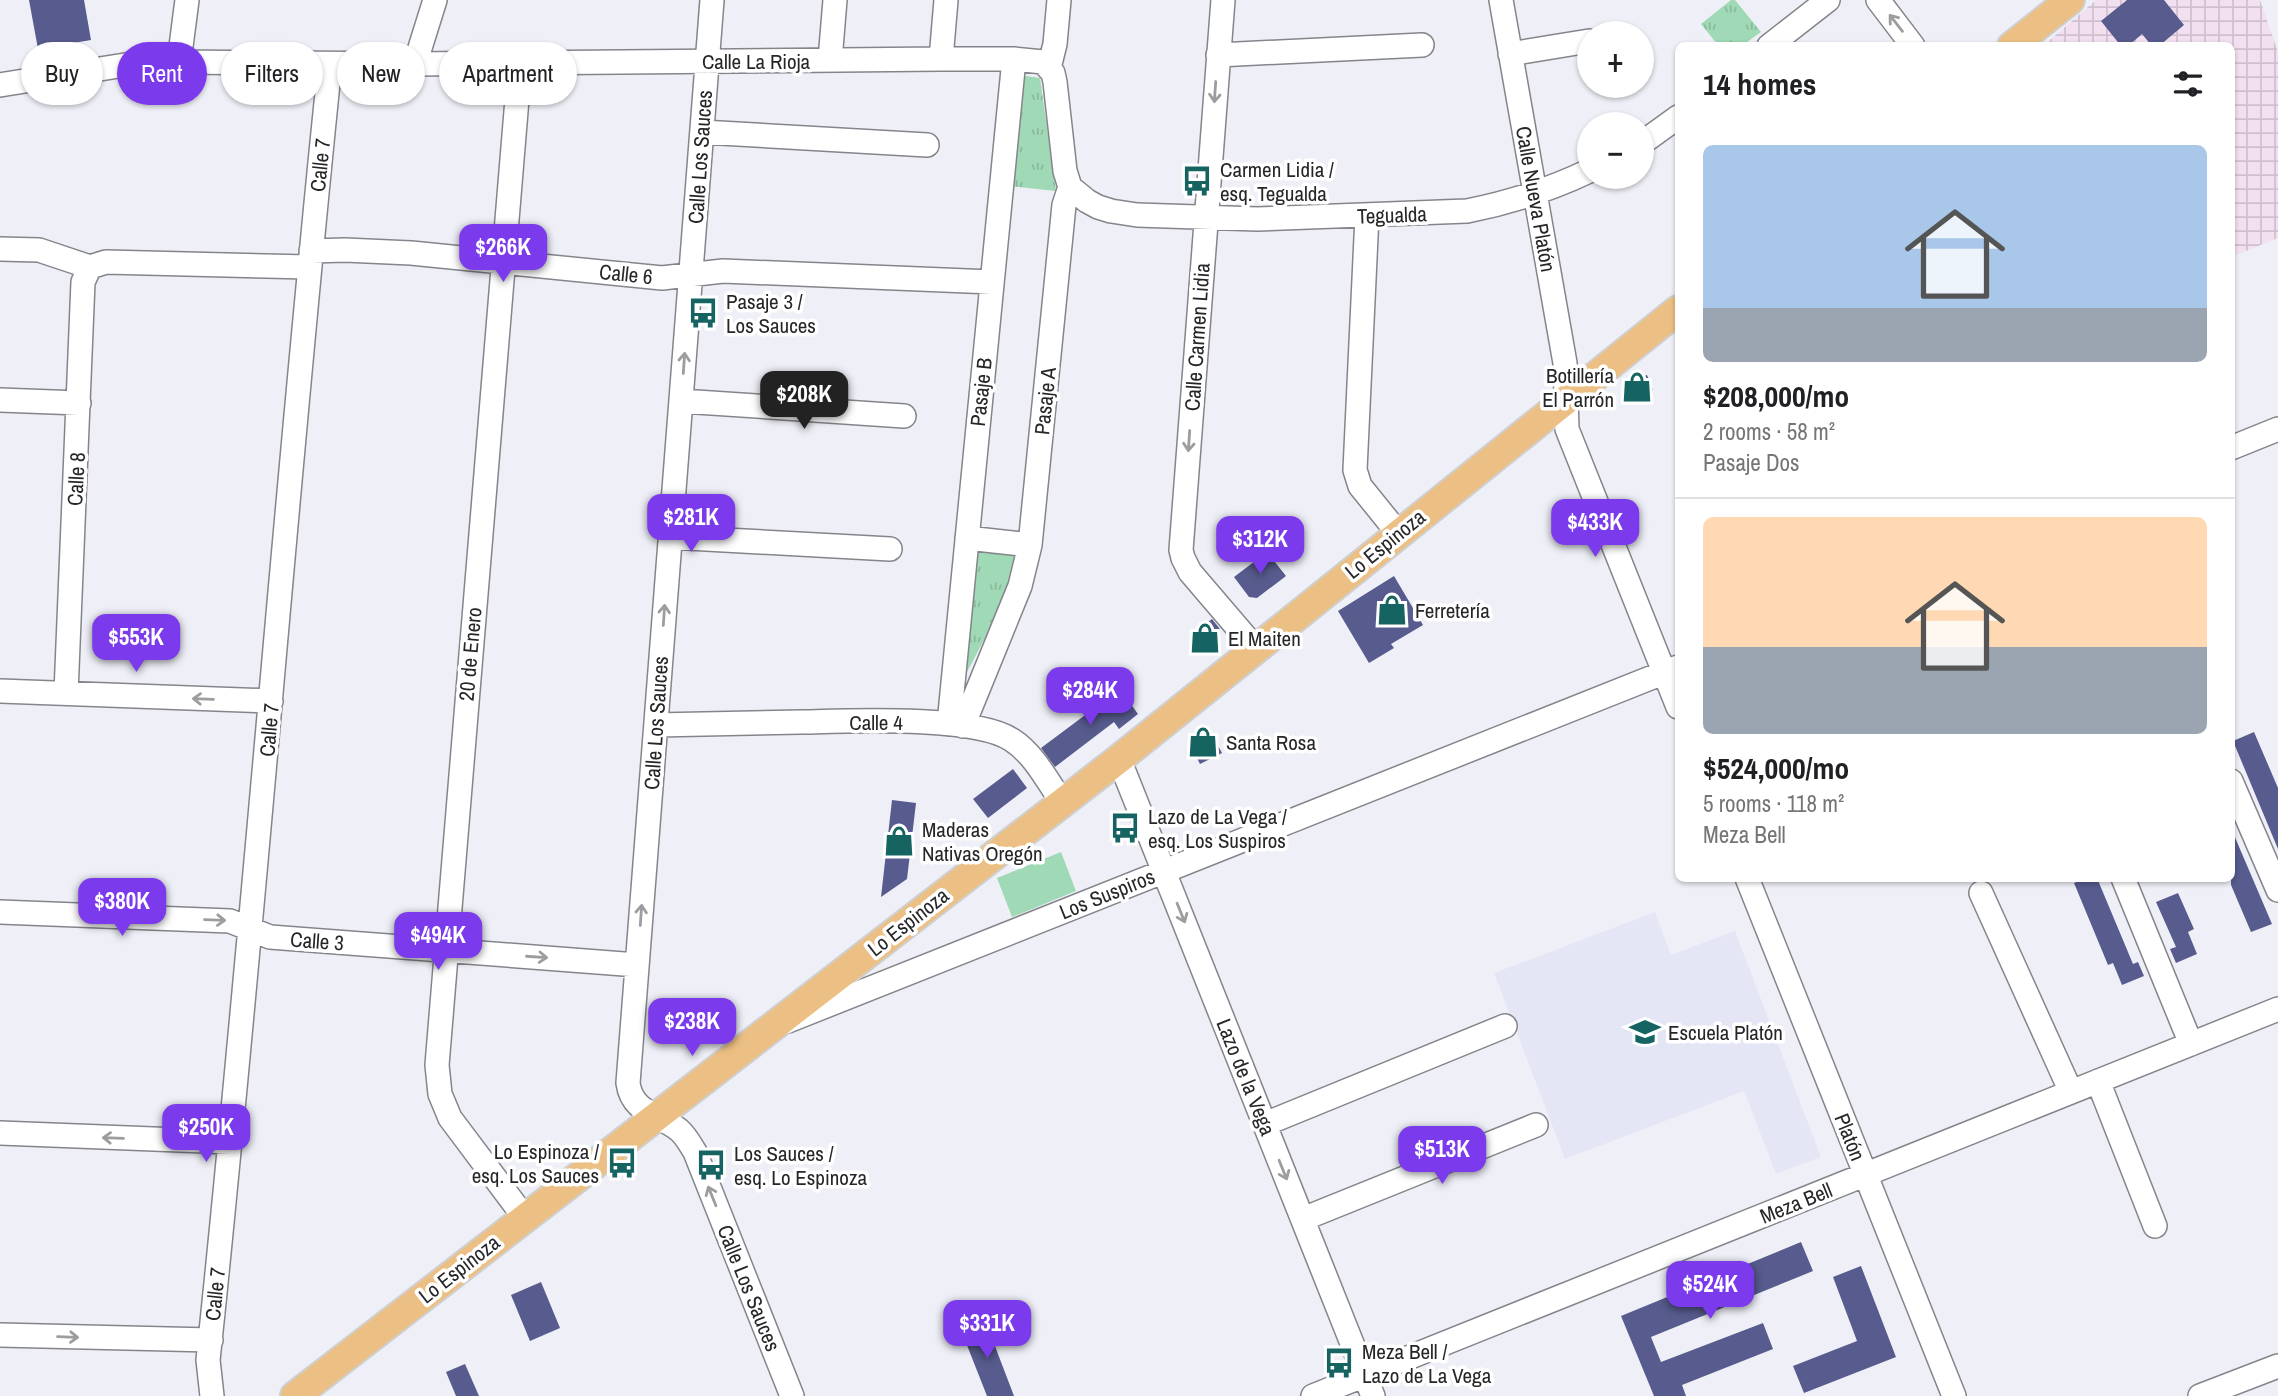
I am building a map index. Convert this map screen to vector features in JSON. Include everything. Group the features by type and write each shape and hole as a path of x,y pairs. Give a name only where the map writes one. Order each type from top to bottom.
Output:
{"main road":[{"path":"2017,42 2066,1"},
{"name":"Lo Espinoza","path":"295,1396 1119,759 1675,312"}],"street":[{"path":"182,42 187,0"},
{"path":"422,42 435,0"},
{"name":"Calle Los Sauces","path":"712,0 628,1083 636,1103 681,1131 695,1152 792,1396"},
{"path":"830,60 835,0"},
{"path":"941,59 946,0"},
{"path":"1049,68 1055,44 1059,0"},
{"name":"Calle Carmen Lidia","path":"1223,0 1181,550 1190,572 1255,648"},
{"name":"Calle Nueva Platón","path":"1501,0 1565,363 1566,399"},
{"path":"1774,42 1828,0"},
{"path":"1878,0 1910,42"},
{"path":"1510,54 1577,43"},
{"path":"1218,55 1422,45"},
{"name":"Calle La Rioja","path":"577,62 1014,59 1043,62 1049,68"},
{"name":"Pasaje B","path":"956,725 967,538 1014,59"},
{"name":"Calle La Rioja","path":"207,62 337,64"},
{"name":"Calle 7","path":"212,1396 208,1360 251,929 310,259 330,64"},
{"name":"Calle La Rioja","path":"0,85 117,66"},
{"name":"Pasaje A","path":"956,725 1020,586 1030,545 1065,205 1070,187 1065,171 1055,82 1049,68"},
{"name":"20 de Enero","path":"517,105 437,1065 444,1106 457,1128 525,1218"},
{"path":"1654,134 1675,119"},
{"path":"702,132 927,145"},
{"name":"Tegualda","path":"1070,187 1087,201 1111,211 1206,219 1257,219 1467,211 1535,192 1577,176"},
{"path":"1367,216 1355,470 1360,486 1398,533"},
{"path":"0,249 39,250 90,267"},
{"name":"Calle 6","path":"90,267 106,262 310,259 380,251 662,278 723,271 992,282"},
{"name":"Calle 8","path":"66,694 83,282 90,267"},
{"path":"1566,399 1567,429 1671,670 1675,691"},
{"path":"0,400 79,403"},
{"path":"681,401 904,416"},
{"path":"2235,446 2278,429"},
{"path":"670,537 890,549"},
{"path":"967,538 1030,545"},
{"name":"Los Suspiros","path":"769,1029 1671,670"},
{"path":"0,691 271,701"},
{"name":"Calle 4","path":"656,724 869,721 956,725 999,733 1011,739 1029,756 1062,803"},
{"name":"Lazo de la Vega","path":"1119,759 1369,1386"},
{"path":"2235,789 2278,890"},
{"name":"Platón","path":"1749,882 1954,1396"},
{"path":"2125,882 2191,1044"},
{"path":"1981,893 2071,1092"},
{"name":"Calle 3","path":"0,912 230,921 270,937 637,965"},
{"name":"Meza Bell","path":"1313,1396 1369,1386 1865,1175 2278,1009"},
{"path":"1265,1124 1505,1026"},
{"path":"2098,1082 2155,1226"},
{"path":"1303,1219 1536,1125"},
{"path":"0,1133 230,1142"},
{"path":"0,1335 211,1340"},
{"path":"2200,1396 2278,1366"}],"shaded area":[{"path":"2096,0 2260,0 2278,52 2278,238 2235,255 2235,42 2048,42"},
{"name":"Escuela Platón","path":"1655,912 1671,955 1735,931 1821,1157 1776,1174 1744,1091 1565,1159 1494,973"}],"green space":[{"path":"1731,0 1735,0 1761,32 1747,42 1716,42 1701,24"},
{"path":"1019,75 1040,78 1056,191 1008,186"},
{"path":"972,545 1020,551 1016,579 956,693"},
{"path":"1061,852 1076,891 1012,917 997,878"}],"building":[{"path":"29,0 84,0 91,40 37,42"},
{"path":"2127,0 2164,0 2184,25 2164,42 2149,42 2142,34 2133,42 2118,42 2101,21"},
{"name":"Botillería El Parrón","path":"1647,375 1653,390 1627,399 1622,385"},
{"path":"1267,552 1286,576 1257,598 1249,597 1234,577"},
{"path":"1394,576 1423,625 1391,644 1394,648 1369,663 1338,611"},
{"path":"1212,619 1220,629 1219,636 1201,650 1190,636"},
{"path":"1120,689 1138,714 1119,729 1114,722 1055,767 1041,748"},
{"path":"1210,731 1222,753 1200,764 1189,742"},
{"path":"2254,732 2278,788 2278,849 2235,746 2235,740"},
{"path":"1013,769 1027,788 988,818 973,799"},
{"name":"Maderas Nativas Oregón","path":"892,800 916,803 907,879 881,897"},
{"path":"2235,837 2272,924 2251,932 2231,882 2235,882"},
{"path":"2099,882 2133,964 2138,962 2144,976 2122,985 2113,963 2108,965 2074,883"},
{"path":"2178,893 2194,929 2188,932 2197,954 2176,963 2170,949 2176,947 2156,902"},
{"path":"1801,1242 1813,1271 1651,1337 1661,1362 1763,1323 1773,1349 1682,1385 1686,1396 1654,1396 1621,1316"},
{"path":"1861,1266 1896,1357 1804,1393 1793,1366 1857,1341 1833,1277"},
{"path":"541,1282 560,1328 530,1341 511,1295"},
{"path":"985,1320 1014,1396 987,1396 961,1330"},
{"path":"465,1364 479,1396 456,1396 446,1372"}],"place":[{"name":"Carmen Lidia / esq. Tegualda","path":"1197,181"},
{"name":"Pasaje 3 / Los Sauces","path":"703,313"},
{"name":"Botillería El Parrón","path":"1637,387"},
{"name":"Ferretería","path":"1392,610"},
{"name":"El Maiten","path":"1205,638"},
{"name":"Santa Rosa","path":"1203,742"},
{"name":"Lazo de La Vega / esq. Los Suspiros","path":"1125,828"},
{"name":"Maderas Nativas Oregón","path":"899,841"},
{"name":"Escuela Platón","path":"1645,1032"},
{"name":"Lo Espinoza / esq. Los Sauces","path":"622,1163"},
{"name":"Los Sauces / esq. Lo Espinoza","path":"711,1165"},
{"name":"Meza Bell / Lazo de La Vega","path":"1339,1363"}]}
